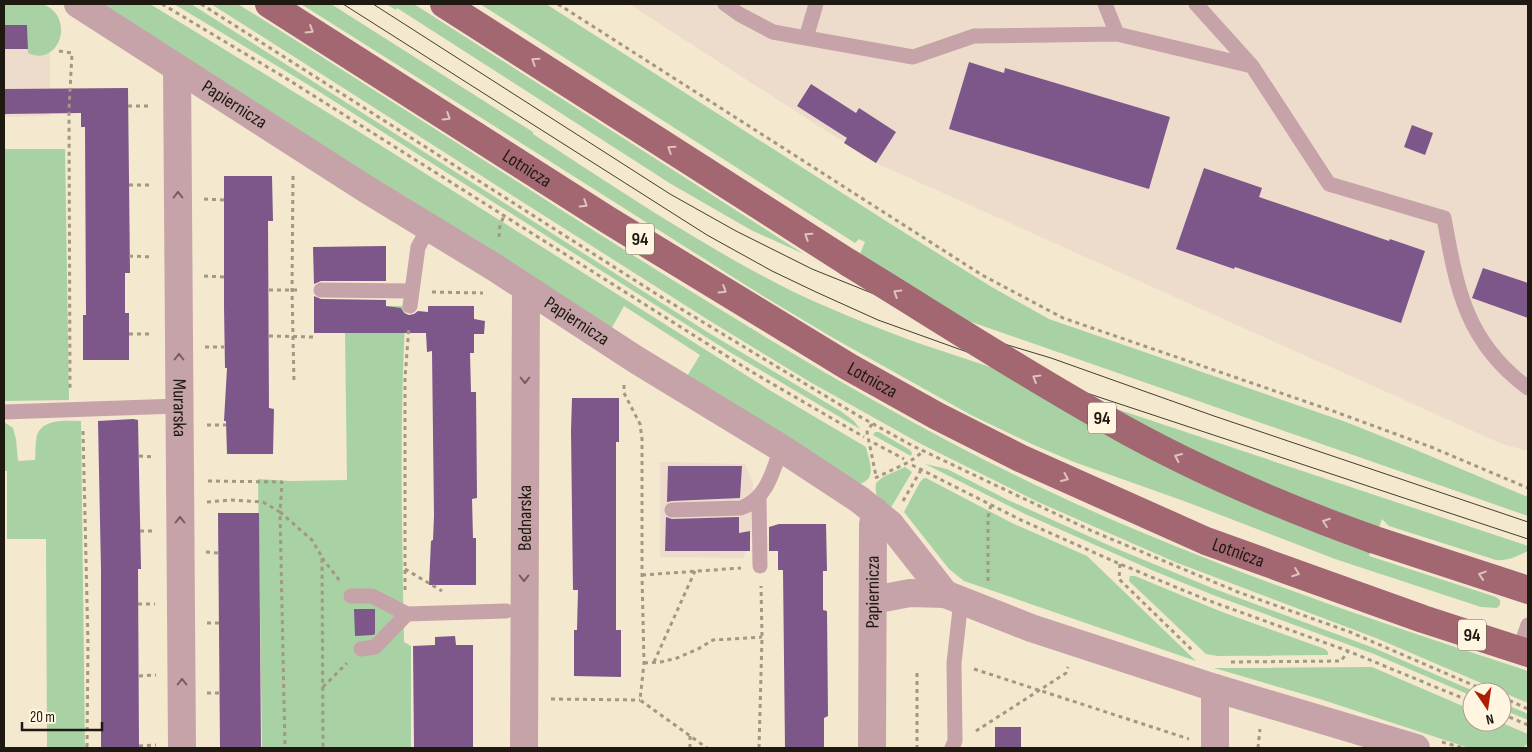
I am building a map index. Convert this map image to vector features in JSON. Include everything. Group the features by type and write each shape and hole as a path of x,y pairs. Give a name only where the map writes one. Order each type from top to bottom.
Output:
{"main road":[{"name":"Lotnicza","path":"269,4 625,230 848,367 936,416 1020,458 1206,541 1524,652"},
{"name":"94","path":"444,4 849,263 1104,419 1239,486 1309,516 1372,539 1528,590"}],"street":[{"name":"Papiernicza","path":"78,4 494,267 635,359 878,506 873,525 872,748"},
{"name":"Murarska","path":"177,68 182,748"},
{"name":"Bednarska","path":"524,748 526,288"},
{"path":"878,506 890,524 953,597"},
{"path":"873,600 910,593 953,597 1031,628 1073,642 1215,688 1416,748"},
{"path":"1206,745 1215,688"}],"lane":[{"path":"725,4 739,14 773,32 913,57 974,36 1118,34 1252,66"},
{"path":"806,38 816,4"},
{"path":"1105,4 1118,34"},
{"path":"1196,4 1252,66 1329,184 1444,218 1454,275 1470,322 1484,345 1516,379 1528,388"},
{"path":"320,290 411,298 418,247 422,240 433,230"},
{"path":"4,412 179,406"},
{"path":"672,510 741,508 749,505 759,496 769,481 781,448"},
{"path":"759,496 760,566"},
{"path":"351,596 372,596 406,614 506,611"},
{"path":"953,597 953,744"},
{"path":"361,649 375,647 406,614"},
{"path":"1524,652 1528,625"}],"path":[{"path":"162,4 284,77 752,372 864,437"},
{"path":"558,4 982,275 1063,318 1333,411 1431,447 1528,488"},
{"path":"59,52 72,53 69,109 76,410 88,644 87,748"},
{"path":"128,106 152,106"},
{"path":"294,170 292,290 294,383"},
{"path":"129,185 153,185"},
{"path":"129,256 154,257"},
{"path":"269,290 320,290"},
{"path":"405,593 405,378 411,298 492,292"},
{"path":"129,334 154,334"},
{"path":"269,336 314,337"},
{"path":"624,384 624,393 640,424 642,439 644,663 640,700"},
{"path":"872,424 867,432 876,476 878,506"},
{"path":"874,443 904,459"},
{"path":"876,476 909,462 924,450"},
{"path":"912,465 1023,521 1120,564 1206,600 1348,651 1462,698"},
{"path":"878,506 921,470"},
{"path":"202,480 282,482 280,512 285,748"},
{"path":"200,501 263,502 280,512 312,540 322,557 351,596"},
{"path":"988,583 988,516 991,505"},
{"path":"322,557 323,748"},
{"path":"1120,564 1119,579 1195,652"},
{"path":"642,575 760,566 762,637 759,748"},
{"path":"654,662 695,571"},
{"path":"644,663 677,658 713,640 762,637"},
{"path":"953,744 984,728 1066,673 1073,642"},
{"path":"323,688 346,664 353,650 361,649"},
{"path":"1222,662 1341,661 1348,651"},
{"path":"954,663 1042,690 1206,745"},
{"path":"917,673 917,748"},
{"path":"524,699 640,700 707,748"},
{"path":"1512,702 1528,709"},
{"path":"1512,718 1528,725"},
{"path":"690,736 690,748"}],"shaded area":[{"path":"629,4 1528,4 1528,451 1502,444 876,163"},
{"path":"4,25 27,25 42,56 50,52 50,116 4,117"},
{"path":"660,462 745,464 753,483 751,538 743,558 660,557"}],"green space":[{"path":"39,3 53,11 59,20 61,30 55,48 48,54 39,56 28,53 27,25 4,25 4,4"},
{"path":"96,4 150,4 361,133 771,391 866,447 871,472 870,476 867,480 853,485 686,378 700,355 624,306 610,331"},
{"path":"174,4 191,4 709,333 842,412 854,421 860,429 728,351 307,84"},
{"path":"211,4 238,4 713,305 812,365 912,422 1015,475 1077,504 1204,558 1398,628 1528,671 1528,703 1512,696 1512,682 1479,682 1376,638 1175,562 1038,502 921,444 810,382 710,321"},
{"path":"301,4 331,4 533,132 533,134 684,231 746,267 812,300 918,343 1528,546 1528,551 1508,559 1496,560 1389,526 1382,519 1369,556 1496,597 1500,600 1500,605 1497,608 1481,607 1335,559 1184,501 1074,462 1034,445 971,415 835,339 763,296"},
{"path":"386,4 414,4 804,254 751,230 671,184 397,8 396,10"},
{"path":"480,4 546,4 886,221 990,286 1049,319 1346,422 1416,450 1528,497 1528,516 957,317 852,273 865,242 859,239 855,243"},
{"path":"4,149 65,149 69,400 4,401"},
{"path":"388,306 406,306 402,390 402,516 404,642 411,646 411,748 262,748 258,479 291,481 347,480 345,333 388,333"},
{"path":"62,421 81,421 85,748 47,748 46,539 7,539 7,471 4,471 4,422 13,428 18,461 35,460 37,435 45,426"},
{"path":"875,432 879,432 910,450 911,456 873,435"},
{"path":"925,464 947,469 1008,500 1115,548 1212,588 1374,648 1462,686 1462,692 1374,654 1213,595 1025,514"},
{"path":"905,467 912,472 889,511 878,499 876,483 883,477"},
{"path":"924,478 1012,523 1087,556 1196,661 964,581 949,569 904,512"},
{"path":"1130,576 1135,576 1222,612 1325,649 1328,655 1218,656 1206,654 1129,581"},
{"path":"1372,667 1462,706 1462,732 1512,732 1512,727 1528,734 1528,743 1523,748 1469,748 1320,699 1214,668"},
{"path":"1512,707 1526,713 1528,720 1512,713"}],"building":[{"path":"4,25 27,25 28,49 4,49"},
{"path":"969,62 1004,73 1005,68 1170,117 1149,189 949,129"},
{"path":"811,84 856,113 859,108 896,132 876,163 844,143 847,138 797,106"},
{"path":"128,88 130,273 125,273 125,313 129,313 129,360 83,360 83,315 86,315 85,127 81,127 81,113 4,114 4,89"},
{"path":"1412,125 1433,133 1425,155 1404,147"},
{"path":"1204,168 1262,188 1259,197 1389,241 1390,239 1425,251 1401,323 1176,249"},
{"path":"224,176 272,176 273,221 268,221 269,408 274,409 273,454 227,454 226,421 224,421 227,368 225,368 224,307"},
{"path":"386,246 386,281 321,281 314,284 313,247"},
{"path":"1483,268 1528,283 1528,318 1472,298"},
{"path":"314,296 321,299 386,300 386,306 401,308 404,313 409,315 418,311 428,312 428,306 474,306 474,319 485,321 484,334 474,334 474,353 470,353 471,392 476,392 477,498 472,499 473,538 476,538 476,585 429,585 434,516 432,351 427,352 426,333 314,333"},
{"path":"572,398 619,398 619,442 616,442 616,630 621,630 621,677 574,676 574,630 577,630 578,590 573,590"},
{"path":"138,420 141,569 138,569 139,748 101,748 101,570 98,421"},
{"path":"668,466 742,466 740,498 667,502"},
{"path":"218,513 259,513 261,748 220,748"},
{"path":"666,517 672,519 739,517 739,533 750,531 750,551 665,551"},
{"path":"779,524 826,524 827,571 823,571 823,610 827,611 828,716 824,718 824,748 785,748 783,570 778,570 778,551 769,551 769,527"},
{"path":"354,609 375,609 375,634 355,636"},
{"path":"455,636 456,645 473,645 473,748 414,748 413,646 435,645 435,637"},
{"path":"995,727 1021,727 1021,748 995,748"}],"tram line":[{"path":"343,4 707,235 772,271 878,320 1023,372 1528,539"},
{"path":"373,4 670,194 736,231 812,269 981,337 1051,358 1214,416 1528,522"}]}
